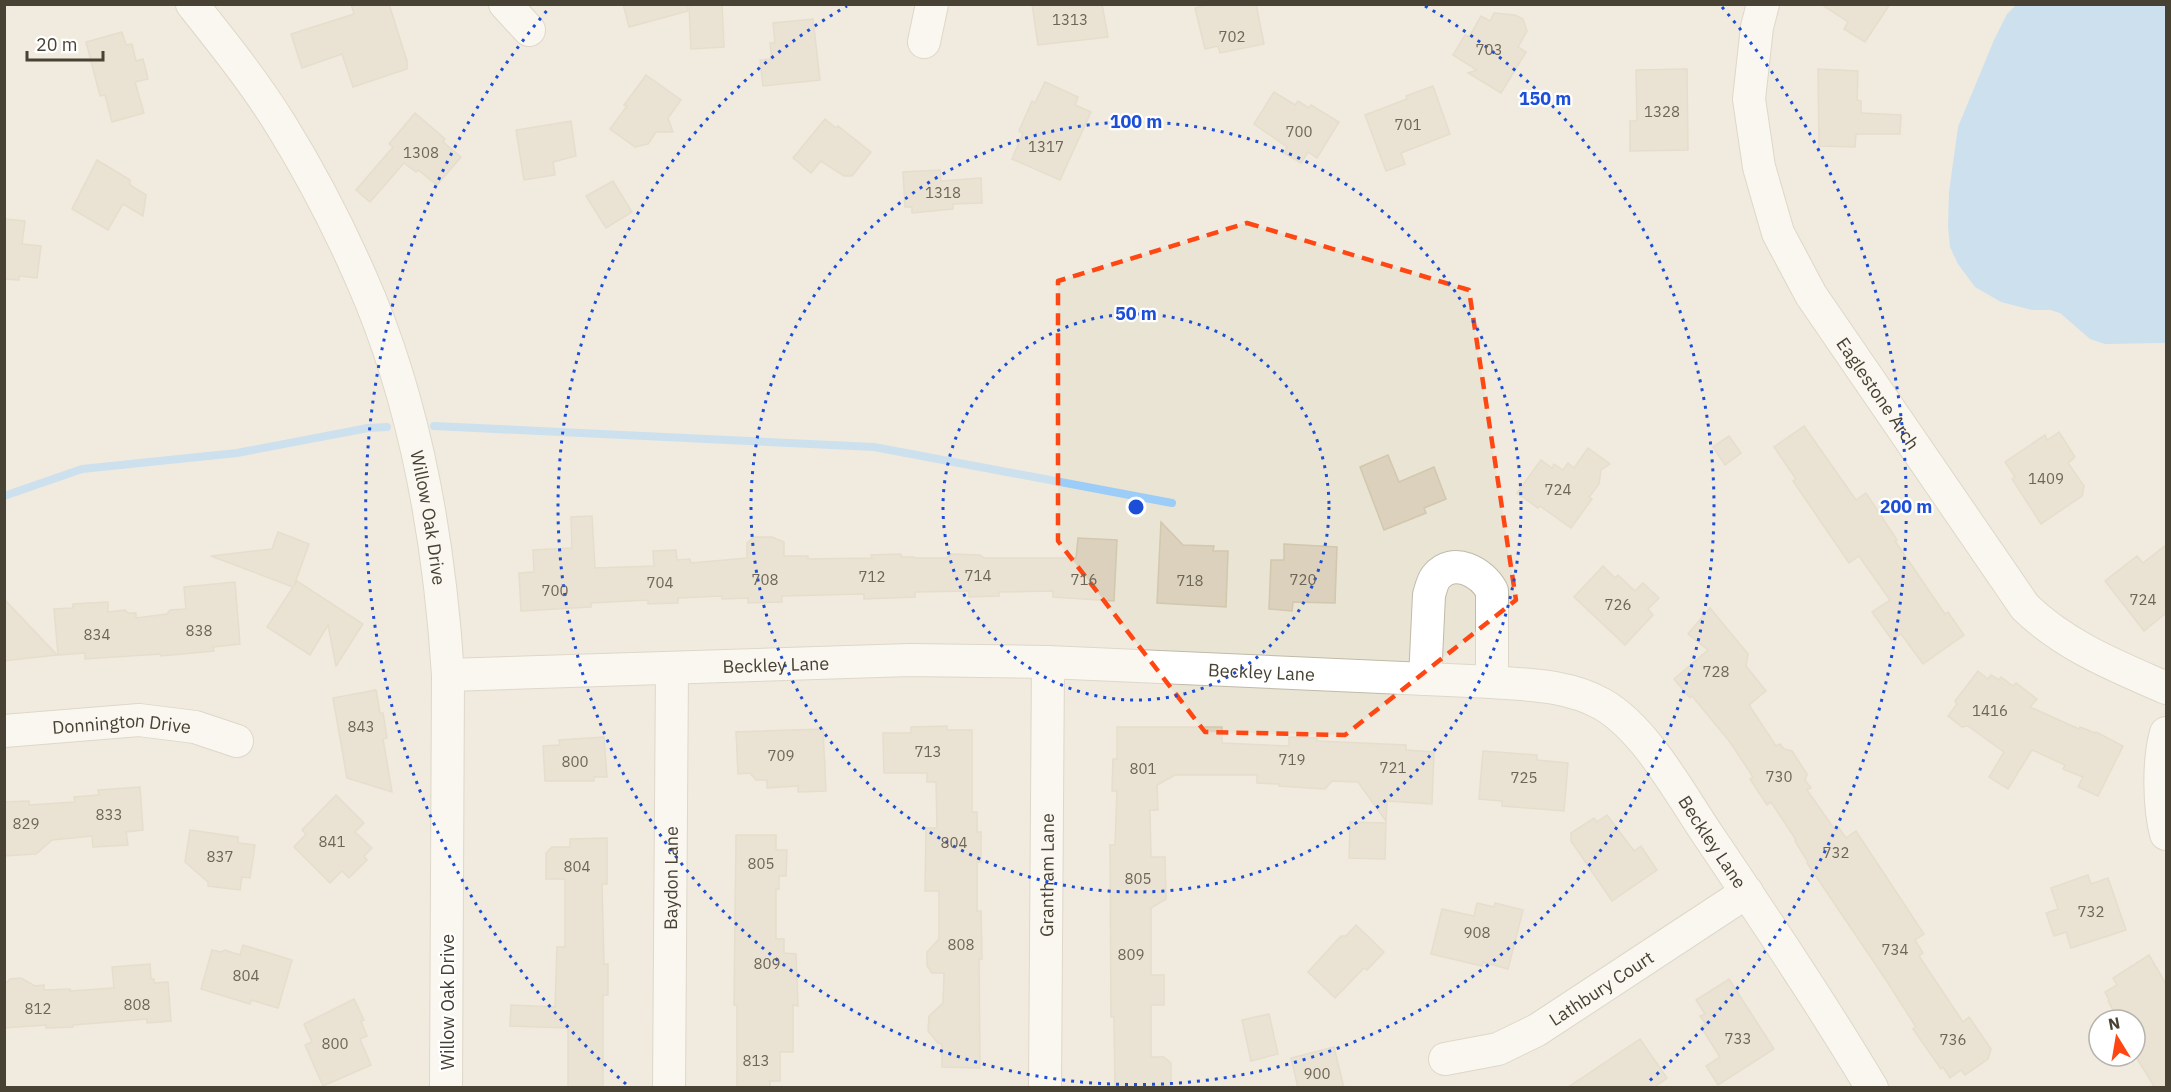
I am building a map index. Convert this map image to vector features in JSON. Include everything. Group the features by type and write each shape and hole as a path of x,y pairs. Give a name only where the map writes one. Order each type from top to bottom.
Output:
{"street":[{"name":"Willow Oak Drive","path":"192,4 253,83 285,132 351,256 371,301 390,356 418,452 429,507 445,620 448,675 446,1088"},
{"path":"505,4 529,30"},
{"path":"924,42 932,4"},
{"name":"Eaglestone Arch","path":"1763,4 1757,27 1749,99 1759,167 1778,233 1811,295 2025,607 2044,626 2084,651 2166,688"},
{"path":"1425,679 1429,596 1433,582 1437,575 1448,569 1461,567 1472,570 1487,580 1492,591 1492,682"},
{"name":"Beckley Lane","path":"448,675 910,660 1048,662 1492,682 1554,687 1580,693 1605,705 1626,723 1656,758 1747,892 1872,1088"},
{"name":"Grantham Lane","path":"1045,1088 1048,662"},
{"name":"Baydon Lane","path":"669,1088 672,668"},
{"name":"Donnington Drive","path":"4,731 139,720 195,726 237,741"},
{"path":"2166,733 2161,762 2163,820 2166,834"},
{"name":"Lathbury Court","path":"1445,1059 1498,1049 1537,1030 1747,892"}],"highlighted area":[{"path":"1247,223 1469,290 1516,600 1345,735 1205,732 1058,541 1058,281"}],"shaded area":[{"path":"5,5 2166,5 2166,1087 5,1088"}],"water":[{"path":"2016,5 2166,5 2166,343 2105,344 2090,339 2060,313 2050,310 2032,310 2001,302 1975,287 1958,264 1950,247 1949,192 1958,127 1994,40 2007,14"}],"building":[{"path":"351,4 389,4 407,61 407,69 353,87 342,54 302,68 291,34 354,14"},
{"path":"623,4 687,4 688,11 629,27"},
{"path":"689,4 722,4 724,47 691,49"},
{"path":"1032,4 1102,4 1108,37 1038,45"},
{"path":"1211,4 1256,4 1264,44 1220,53 1218,46 1205,49 1195,8"},
{"path":"1821,4 1890,4 1865,42 1844,29 1848,22"},
{"path":"1494,13 1515,15 1523,19 1527,31 1518,47 1526,52 1501,93 1468,73 1477,70 1453,55 1465,35 1469,37 1481,16 1490,21"},
{"path":"813,19 820,80 763,86 760,60 772,59 770,43 775,43 773,23"},
{"path":"122,32 126,45 132,44 136,61 143,59 148,79 135,82 144,113 112,122 105,95 100,96 86,42"},
{"path":"1687,69 1688,150 1630,151 1630,121 1637,121 1636,70"},
{"path":"1818,69 1858,71 1857,100 1861,101 1861,113 1901,115 1900,134 1856,134 1855,147 1819,146"},
{"path":"646,75 681,100 668,118 673,132 656,132 648,144 635,147 610,129"},
{"path":"1045,82 1078,97 1075,105 1091,112 1060,180 1012,159 1023,133 1019,131 1032,101 1035,103"},
{"path":"1433,86 1450,134 1401,153 1405,164 1386,171 1365,115"},
{"path":"1274,92 1295,105 1298,101 1309,108 1311,105 1339,122 1317,158 1308,152 1301,163 1284,153 1287,147 1254,124"},
{"path":"415,113 445,139 443,142 461,157 437,185 418,170 416,172 404,163 370,202 356,190 393,147 389,144"},
{"path":"825,119 836,128 838,126 871,152 852,176 844,176 821,161 811,173 793,158"},
{"path":"571,121 576,156 553,162 555,175 524,180 516,130"},
{"path":"97,160 130,180 130,185 146,195 143,216 123,204 108,230 72,209"},
{"path":"940,170 941,181 981,178 982,203 953,204 953,209 912,213 912,207 905,207 903,172"},
{"path":"613,181 632,212 606,228 586,196"},
{"path":"4,219 25,221 22,244 41,246 37,278 19,276 19,280 4,279"},
{"path":"1804,426 1856,500 1866,493 1897,540 1895,541 1945,614 1948,612 1964,635 1923,664 1901,634 1892,640 1872,612 1890,600 1859,556 1849,563 1793,481 1796,479 1774,447"},
{"path":"2059,432 2075,457 2068,463 2084,486 2082,496 2041,524 2012,479 2015,477 2005,462 2045,435 2047,440"},
{"path":"1729,436 1741,453 1725,465 1713,447"},
{"path":"1588,448 1610,464 1601,470 1599,484 1589,497 1592,499 1571,528 1517,493 1541,460 1552,468 1554,464 1563,470 1568,463 1574,468"},
{"path":"1388,455 1399,482 1434,467 1446,499 1424,508 1426,513 1384,530 1360,467"},
{"path":"592,516 595,568 654,566 653,551 676,550 677,560 690,559 691,563 747,558 747,543 754,537 772,537 784,542 784,556 808,556 808,559 872,558 871,555 901,554 901,557 914,558 947,558 951,554 980,555 984,558 1076,558 1078,538 1117,540 1114,601 1053,597 1053,591 999,592 999,596 969,597 969,591 915,592 915,597 864,599 864,594 782,596 782,602 748,603 748,598 722,599 722,596 678,598 678,603 648,604 648,600 591,603 591,607 521,611 519,573 534,572 533,550 572,548 571,517"},
{"path":"1161,522 1183,545 1214,546 1213,551 1228,551 1226,607 1157,603"},
{"path":"278,532 309,544 294,586 297,581 363,624 336,666 328,625 310,655 267,627 293,587 211,556 272,549"},
{"path":"1284,544 1337,547 1335,603 1293,602 1292,611 1269,609 1271,560 1284,560"},
{"path":"2166,545 2166,613 2144,631 2105,581 2137,556 2143,563"},
{"path":"1603,566 1615,578 1618,575 1635,591 1643,583 1659,598 1648,609 1653,615 1625,645 1574,597"},
{"path":"235,582 240,644 213,647 214,651 161,656 160,654 85,659 85,653 58,655 54,609 73,608 73,604 108,602 108,612 125,610 128,613 136,613 136,618 167,614 170,610 186,609 184,587"},
{"path":"4,599 57,655 4,661"},
{"path":"1710,608 1748,654 1746,666 1766,691 1749,705 1776,746 1780,744 1784,749 1792,751 1807,774 1805,780 1811,788 1807,790 1835,830 1839,828 1846,838 1856,831 1924,934 1915,940 1923,953 1919,956 1963,1022 1969,1017 1991,1049 1988,1059 1965,1075 1961,1070 1950,1078 1943,1067 1941,1069 1913,1029 1916,1027 1886,980 1807,863 1796,840 1771,802 1767,805 1750,779 1753,777 1730,742 1692,696 1690,698 1674,679 1708,650 1688,634"},
{"path":"1978,671 1988,679 1991,675 1999,680 2001,677 2013,686 2016,683 2037,699 2030,707 2079,729 2080,727 2096,732 2123,746 2098,796 2078,787 2083,777 2063,769 2065,765 2032,750 2008,789 1989,777 2004,752 1968,726 1962,727 1948,716 1957,704 1955,701"},
{"path":"376,690 387,738 383,739 392,792 347,778 333,698"},
{"path":"947,726 947,730 972,730 972,812 977,812 977,832 981,832 981,862 977,862 977,911 981,911 982,959 979,959 980,1068 942,1067 942,1044 938,1043 928,1031 929,1016 943,1003 944,973 932,973 927,966 927,952 939,939 939,891 925,891 926,828 937,828 936,782 927,782 927,773 884,773 883,733 911,733 911,727"},
{"path":"1117,727 1222,727 1222,743 1289,746 1289,737 1317,738 1317,741 1406,745 1406,750 1434,752 1432,804 1387,801 1386,821 1358,782 1332,781 1325,789 1257,783 1257,775 1175,775 1157,785 1158,810 1150,810 1151,857 1165,857 1166,899 1151,908 1151,975 1164,975 1164,1005 1151,1005 1151,1057 1164,1057 1171,1063 1171,1085 1153,1085 1153,1088 1115,1088 1114,1017 1111,1017 1110,845 1115,845 1117,791 1112,791 1113,759 1117,759"},
{"path":"823,729 826,791 798,792 798,786 767,788 767,780 756,780 750,773 738,774 736,732"},
{"path":"604,737 607,777 594,777 594,781 545,781 543,746 560,745 559,740"},
{"path":"1483,751 1537,755 1537,760 1568,763 1564,811 1502,806 1502,801 1479,799"},
{"path":"140,787 143,830 126,832 128,845 93,847 92,836 52,840 36,854 4,856 4,802 29,801 29,805 75,802 74,797 99,795 98,790"},
{"path":"336,795 364,823 355,832 372,848 364,856 367,860 349,878 342,871 330,883 294,847 306,834 302,830"},
{"path":"1607,815 1634,851 1641,846 1657,870 1612,901 1571,841 1571,833 1594,818 1597,822"},
{"path":"1350,822 1386,823 1385,859 1349,858"},
{"path":"190,830 238,837 238,843 255,845 250,878 242,877 240,890 208,886 208,882 185,862"},
{"path":"736,835 776,835 776,850 787,850 786,876 779,876 779,889 776,889 776,939 784,939 784,953 796,954 798,1006 793,1005 793,1052 780,1052 780,1081 770,1081 770,1088 737,1088 737,1005 734,1005"},
{"path":"607,838 607,884 602,884 604,964 608,964 608,995 603,995 603,1088 568,1088 568,1028 510,1026 511,1005 555,1007 557,947 565,947 565,879 546,879 546,853 552,847 570,847 570,839"},
{"path":"2088,875 2091,884 2108,878 2126,930 2071,948 2066,932 2054,936 2046,913 2058,909 2051,888"},
{"path":"1477,903 1494,907 1495,903 1523,910 1508,969 1483,962 1482,966 1431,954 1442,909 1474,916"},
{"path":"1356,925 1384,952 1367,970 1364,968 1335,998 1308,972 1341,936 1346,936"},
{"path":"243,945 292,960 278,1008 251,1000 250,1004 201,989 212,950 221,952 225,950 240,955"},
{"path":"2149,955 2166,984 2166,1088 2155,1088 2143,1068 2147,1068 2147,1008 2112,1008 2105,992 2117,985 2113,978"},
{"path":"150,964 151,979 154,979 154,983 168,982 171,1021 147,1023 147,1019 73,1025 73,1027 46,1028 46,1025 4,1028 4,985 10,979 21,978 35,986 44,985 44,990 114,988 112,967"},
{"path":"1729,979 1774,1049 1718,1085 1706,1066 1720,1057 1701,1027 1706,1024 1700,1016 1705,1014 1696,1000"},
{"path":"354,999 364,1020 361,1021 367,1036 360,1039 371,1065 323,1086 305,1045 312,1042 304,1024"},
{"path":"1269,1014 1278,1054 1251,1061 1242,1020"},
{"path":"1640,1039 1667,1078 1653,1088 1567,1088"},
{"path":"1334,1047 1344,1088 1298,1088 1291,1058"}],"waterway":[{"path":"434,426 874,447 1172,503"},
{"path":"4,496 82,469 237,453 368,428 387,427"}]}
